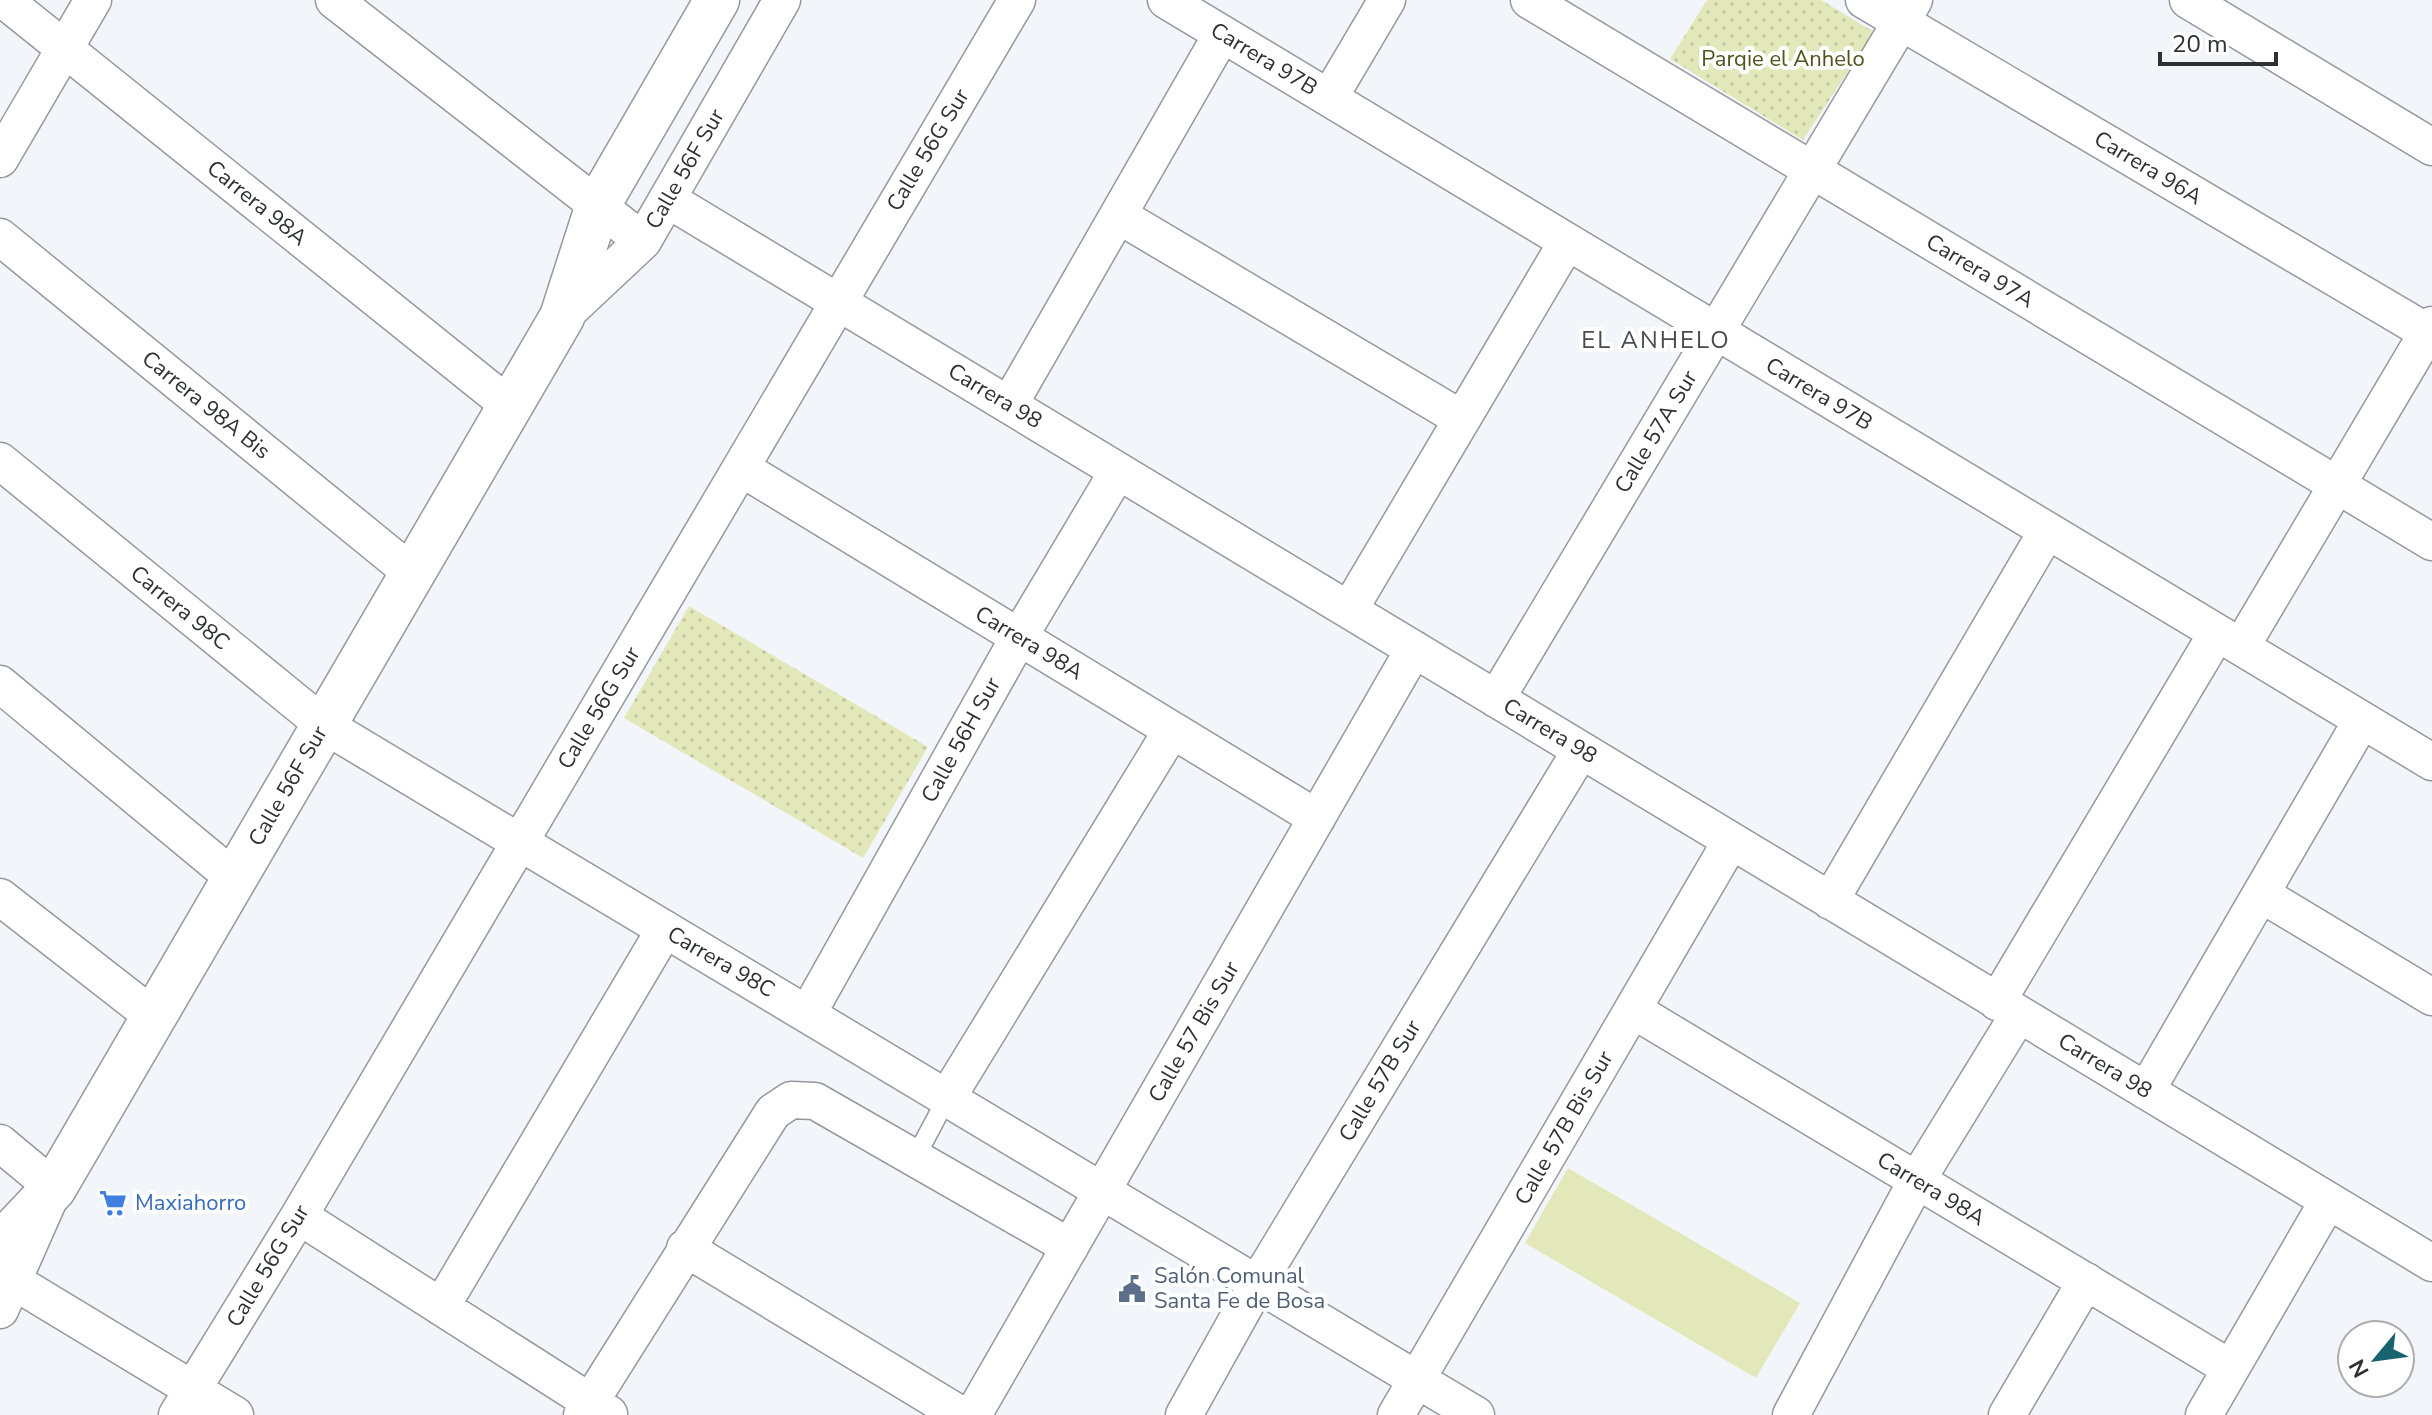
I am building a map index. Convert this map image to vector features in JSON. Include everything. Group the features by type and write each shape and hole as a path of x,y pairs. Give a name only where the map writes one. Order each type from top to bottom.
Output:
{"street":[{"name":"Carrera 98A","path":"4,0 510,406"},
{"path":"0,159 93,0"},
{"path":"334,0 643,241"},
{"name":"Calle 56F Sur","path":"3,1277 562,317 598,205 717,0"},
{"name":"Calle 56F Sur","path":"562,317 643,241 782,0"},
{"name":"Calle 56G Sur","path":"185,1402 299,1216 1017,0"},
{"name":"Carrera 97B","path":"1166,0 2432,762"},
{"path":"1329,98 1387,0"},
{"name":"Carrera 97A","path":"1529,0 2432,542"},
{"name":"Carrera 96A","path":"1864,0 1908,11 2430,331"},
{"path":"2188,0 2432,147"},
{"name":"Calle 57A Sur","path":"1496,699 1908,11"},
{"path":"1009,405 1222,34"},
{"name":"Carrera 98","path":"667,199 2432,1263"},
{"path":"1118,215 1462,419"},
{"name":"Carrera 98A Bis","path":"0,237 412,573"},
{"path":"1349,610 1567,242"},
{"path":"1791,1415 2008,1008 2229,640 2337,485 2430,331"},
{"name":"Carrera 98C","path":"0,461 324,725 1476,1415"},
{"name":"Carrera 98A","path":"741,468 1317,818"},
{"name":"Calle 56H Sur","path":"808,1013 1019,637 1118,471"},
{"path":"1830,901 2047,531"},
{"name":"Calle 57 Bis Sur","path":"973,1415 1414,649"},
{"path":"0,684 234,878"},
{"path":"2146,1091 2362,720"},
{"path":"947,1098 1172,730"},
{"name":"Calle 57B Sur","path":"1184,1415 1257,1284 1581,750"},
{"name":"Calle 57B Bis Sur","path":"1396,1415 1731,841"},
{"path":"2261,894 2432,997"},
{"path":"0,897 154,1017"},
{"path":"441,1307 665,929"},
{"name":"Carrera 98A","path":"1633,1010 2230,1368"},
{"path":"299,1216 594,1411 685,1248 773,1112 791,1100 815,1101 1070,1247"},
{"path":"0,1143 54,1188"},
{"path":"2204,1415 2328,1201"},
{"path":"685,1248 961,1415"},
{"path":"3,1277 185,1402 235,1415"},
{"path":"2007,1415 2086,1281"}],"lane":[{"path":"915,1158 947,1098"}],"green space":[{"name":"Parqie el Anhelo","path":"1707,0 1821,0 1874,32 1803,140 1670,59"},
{"path":"689,606 928,747 863,858 624,718"},
{"path":"1568,1168 1800,1303 1756,1378 1525,1243"}],"place":[{"name":"Maxiahorro","path":"113,1203"},
{"name":"Salón Comunal Santa Fe de Bosa","path":"1132,1289"}],"district":[{"name":"EL ANHELO","path":"1656,340"}]}
